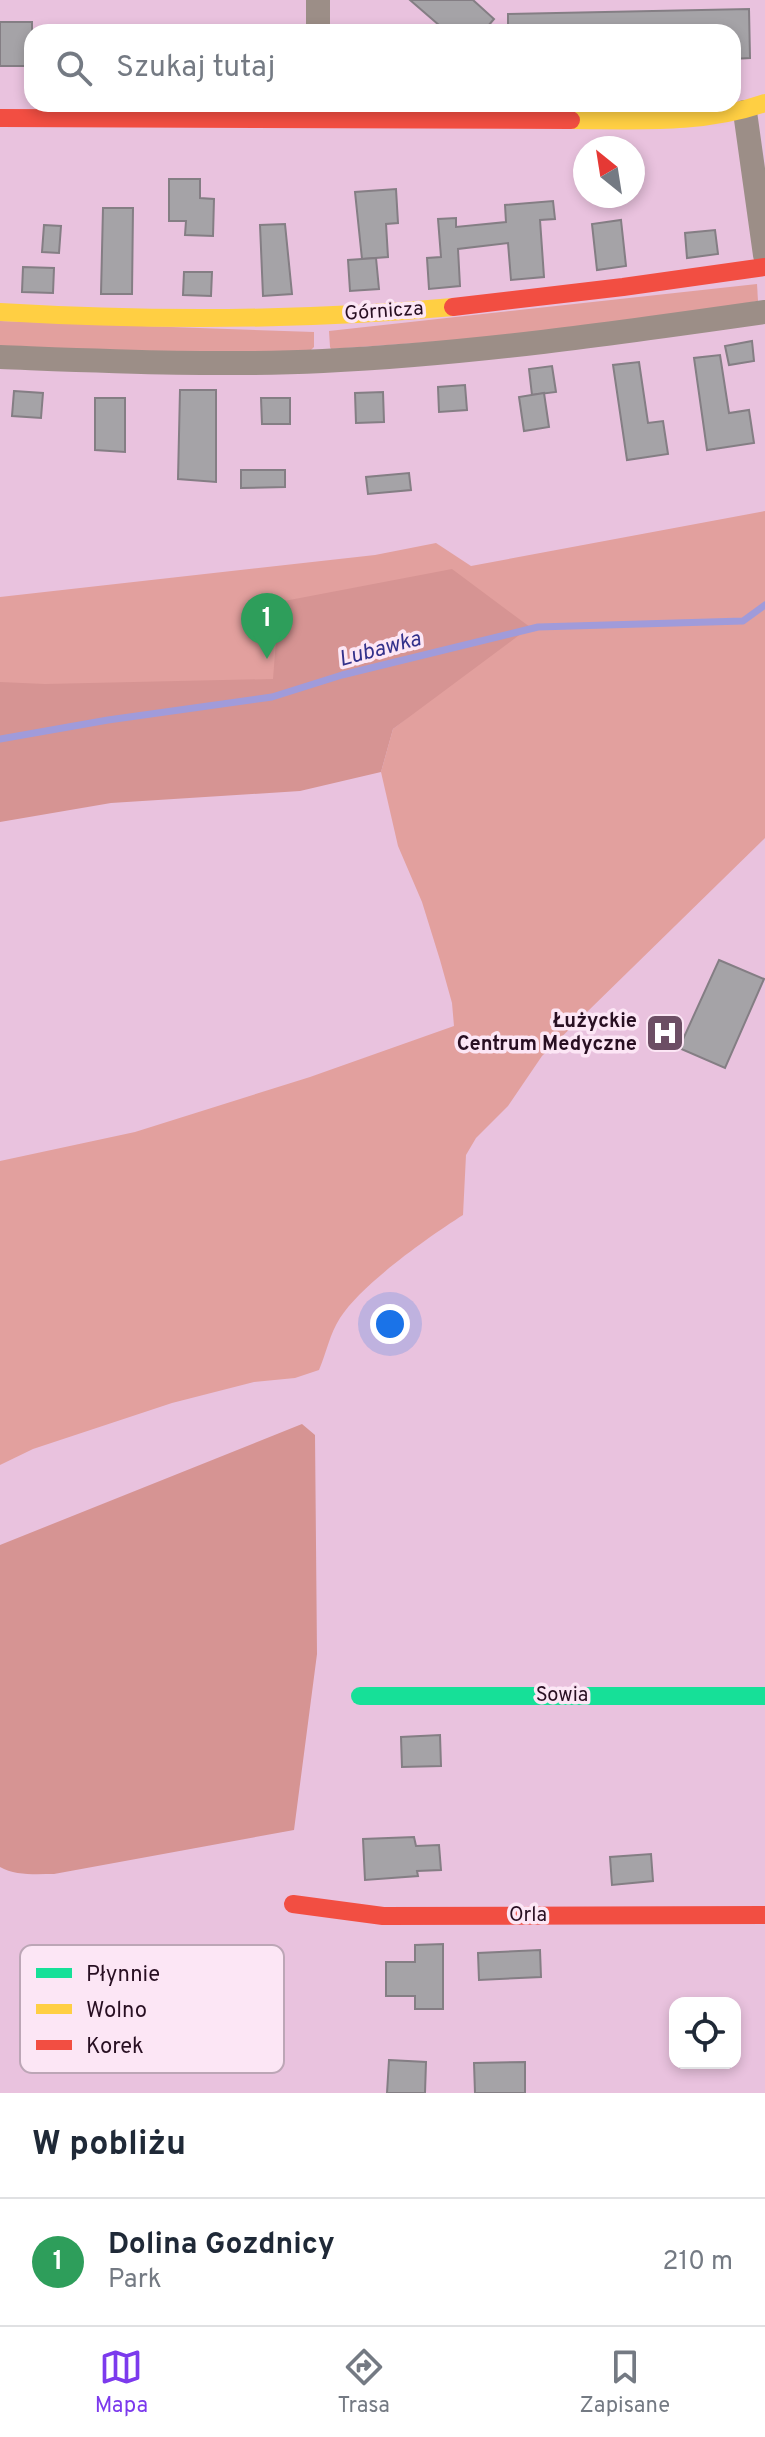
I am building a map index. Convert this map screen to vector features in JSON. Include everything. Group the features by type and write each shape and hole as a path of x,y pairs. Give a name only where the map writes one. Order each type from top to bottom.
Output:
{"street":[{"path":"318,0 318,24"},
{"path":"755,108 765,255"},
{"path":"0,118 273,112"},
{"path":"358,112 675,120 703,119 736,112"},
{"name":"Górnicza","path":"0,312 193,320 322,316 452,308 592,293 765,267"},
{"path":"0,357 225,363 324,361 515,347 765,312"},
{"path":"322,316 324,361"},
{"name":"Sowia","path":"360,1696 765,1696"},
{"name":"Orla","path":"293,1904 383,1916 765,1915"}],"shaded area":[{"path":"757,284 758,301 589,331 330,347 329,331"},
{"path":"0,321 314,332 314,347 307,354 0,349"},
{"path":"765,511 765,838 542,1056 508,1106 476,1138 466,1155 463,1215 396,1262 363,1291 333,1330 319,1370 295,1378 254,1382 172,1403 33,1449 0,1465 0,1161 135,1132 310,1077 454,1026 452,1003 440,960 422,902 398,846 381,772 393,729 407,718 0,802 0,597 375,555 436,543 471,566"},
{"path":"452,569 530,627 393,729 381,772 300,791 111,803 0,822 0,682 45,684 273,679 279,602"},
{"path":"302,1424 315,1435 317,1654 294,1830 54,1874 19,1873 0,1867 0,1545"}],"building":[{"path":"410,0 473,0 494,19 490,24 438,24"},
{"path":"749,9 750,58 741,59 741,24 508,24 508,14"},
{"path":"0,22 32,22 24,24 24,66 0,66"},
{"path":"169,179 200,179 200,198 214,199 213,236 185,235 186,221 169,221"},
{"path":"396,189 398,223 386,224 388,257 362,259 355,192"},
{"path":"553,201 555,219 540,220 544,277 511,280 508,243 458,249 460,286 429,289 427,258 441,257 438,219 456,218 456,227 506,222 505,205"},
{"path":"103,208 133,208 132,294 101,294"},
{"path":"621,220 626,266 597,270 592,224"},
{"path":"285,224 292,294 263,296 260,225"},
{"path":"44,225 61,226 59,253 42,252"},
{"path":"715,230 718,254 687,258 685,233"},
{"path":"376,258 379,289 350,291 348,260"},
{"path":"23,267 54,268 53,293 22,292"},
{"path":"184,272 212,272 211,296 183,295"},
{"path":"752,341 754,361 729,365 725,346"},
{"path":"720,355 729,413 749,410 754,443 707,450 694,358"},
{"path":"639,362 648,423 663,421 668,454 627,460 613,365"},
{"path":"552,366 556,392 532,395 529,369"},
{"path":"465,385 467,410 439,412 438,387"},
{"path":"180,390 216,390 216,482 178,479"},
{"path":"14,391 43,393 41,418 12,416"},
{"path":"383,392 384,422 356,423 355,393"},
{"path":"544,393 549,427 524,431 519,397"},
{"path":"95,398 125,398 125,452 95,450"},
{"path":"261,398 290,398 290,424 262,424"},
{"path":"241,470 285,470 285,487 241,488"},
{"path":"409,473 411,490 368,494 366,477"},
{"path":"719,960 764,979 725,1068 679,1048"},
{"path":"440,1735 441,1766 402,1767 401,1737"},
{"path":"414,1837 416,1846 439,1845 441,1870 417,1871 418,1876 365,1880 363,1839"},
{"path":"651,1854 653,1881 612,1885 610,1857"},
{"path":"443,1944 443,2009 415,2009 415,1996 386,1996 386,1962 415,1962 415,1945"},
{"path":"540,1950 541,1977 479,1980 478,1953"},
{"path":"389,2060 426,2062 425,2093 387,2093"},
{"path":"525,2062 525,2093 475,2093 474,2063"}],"waterway":[{"name":"Lubawka","path":"0,739 272,697 342,675 538,627 743,621 765,605"}],"traffic: fast":[{"path":"360,1696 765,1696"}],"traffic: slow":[{"path":"741,110 765,103"},
{"path":"571,120 694,118 732,112"},
{"path":"0,312 226,318 339,315 453,307"}],"traffic: jam":[{"path":"0,118 571,120"},
{"path":"453,307 765,267"},
{"path":"293,1904 383,1916 765,1915"}],"place":[{"name":"Dolina Gozdnicy","path":"267,659"},
{"name":"Łużyckie Centrum Medyczne","path":"665,1033"}]}
